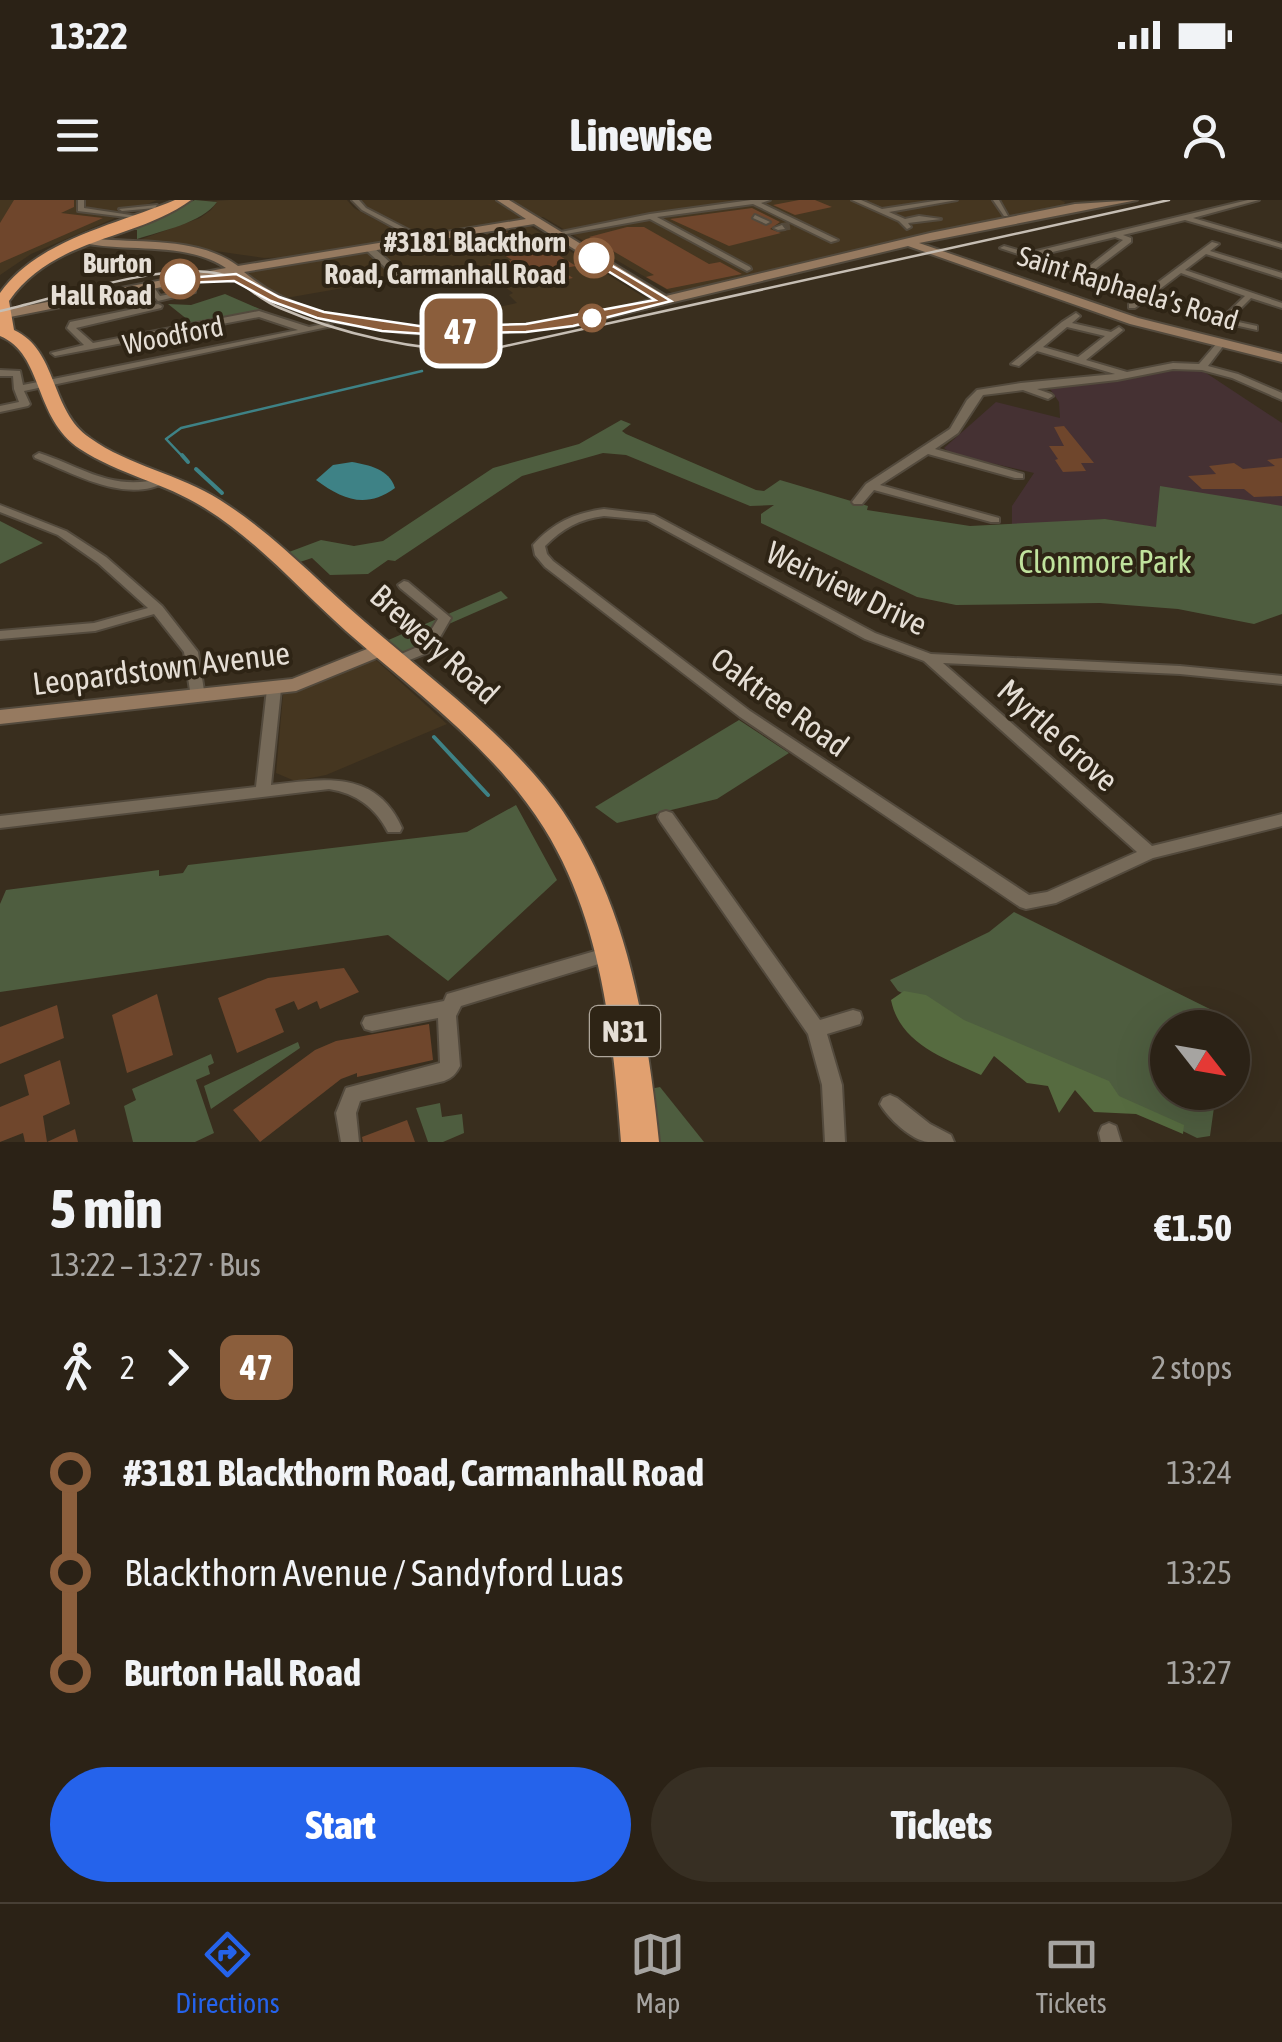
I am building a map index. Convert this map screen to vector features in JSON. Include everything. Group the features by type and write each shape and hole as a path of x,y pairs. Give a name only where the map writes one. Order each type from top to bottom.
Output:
{"highway":[{"path":"2,312 27,273 141,211 176,200"},
{"path":"141,211 185,200"},
{"name":"Brewery Road","path":"2,312 32,349 56,412 78,439 115,461 208,501 242,526 508,763 556,824 594,900 609,954 631,1065 640,1142"}],"street":[{"path":"80,200 78,209 141,211"},
{"path":"354,200 424,240"},
{"path":"502,200 665,301"},
{"path":"659,200 680,211"},
{"path":"556,234 767,200"},
{"path":"855,200 904,224 910,211"},
{"path":"882,211 910,211 954,200"},
{"path":"996,200 1006,215"},
{"path":"89,239 190,251 239,273 275,299 321,315 382,327 426,330 526,328 573,322 1076,205 1132,200"},
{"path":"1027,256 1256,200"},
{"path":"754,202 834,240"},
{"path":"89,210 97,204 141,211"},
{"path":"910,211 938,221"},
{"path":"650,216 746,269"},
{"path":"755,217 766,222"},
{"path":"1184,217 1282,246"},
{"path":"2,312 11,303 35,307 148,285 190,285 259,266 533,220"},
{"path":"1260,240 1282,232"},
{"path":"1084,274 1128,240 1116,234"},
{"name":"Saint Raphaela’s Road","path":"911,242 1134,322 1282,358"},
{"path":"1132,306 1215,244"},
{"path":"1004,248 1106,281"},
{"path":"370,249 400,276"},
{"path":"1206,252 1282,276"},
{"path":"190,285 208,274 239,273 259,266"},
{"path":"1181,271 1282,306"},
{"path":"1223,320 1250,295"},
{"name":"Woodford","path":"91,346 71,328 73,324 158,306"},
{"path":"1187,312 1254,328"},
{"name":"Woodford","path":"55,352 259,314 308,330"},
{"path":"1016,364 1076,316"},
{"path":"1066,324 1115,333 1081,359"},
{"name":"Woodford","path":"19,390 328,326"},
{"path":"1202,367 1220,345"},
{"path":"1036,348 1128,375"},
{"path":"859,502 888,470 929,452 957,428 973,396 991,388 1128,375 1172,366 1202,367 1234,376 1282,397"},
{"path":"0,373 17,373 24,404 0,410"},
{"path":"1021,386 1048,396"},
{"path":"929,452 1019,476"},
{"path":"40,456 127,489 144,490 163,480"},
{"path":"870,486 978,520 995,520"},
{"path":"0,508 62,533 102,560 157,609 191,652 198,698"},
{"name":"Weirview Drive","path":"580,515 603,510 650,517 870,636 929,658 979,664 1180,670 1282,680"},
{"name":"Oaktree Road","path":"580,515 554,528 539,545 549,564 745,714 1014,898 1026,902 1050,898 1150,853"},
{"path":"389,655 427,648 445,618 404,585"},
{"path":"0,635 95,628 157,609"},
{"name":"Leopardstown Avenue","path":"0,717 274,689 389,655"},
{"name":"Myrtle Grove","path":"929,658 1150,853"},
{"path":"959,684 979,664"},
{"path":"263,790 274,689"},
{"path":"0,822 329,784 348,786 383,809 394,828"},
{"path":"666,818 816,1030 830,1062 836,1096 835,1142"},
{"path":"1150,853 1282,820"},
{"path":"372,1023 448,1008 461,996 609,954"},
{"path":"350,1139 346,1113 353,1094 444,1072 450,1066 448,1008"},
{"path":"816,1030 853,1018"},
{"path":"890,1104 922,1131 944,1142"}],"shaded area":[{"path":"0,200 157,200 31,254 0,275"},
{"path":"347,200 354,208 410,238 302,257 264,258 139,240 200,218 217,202 213,201"},
{"path":"358,200 1065,202 1064,206 907,238 676,295 543,217 423,237 364,207"},
{"path":"528,225 647,299 563,320 462,328 402,325 330,313 286,301 248,275 257,268","holes":["475,265 513,293 509,295 517,303 429,322 432,326 320,310 286,298"]},
{"path":"1200,369 1282,423 1282,549 1105,519 1012,526 1012,506 1034,473 952,454 944,448 996,402 1060,418 1059,402 1048,386 1130,379"},
{"path":"368,661 377,661 447,724 326,775 295,781 276,773 283,695"}],"green space":[{"path":"195,200 217,202 202,216 137,239 137,230 126,230"},
{"path":"225,294 269,313 193,324 168,304 191,305"},
{"name":"Clonmore Park","path":"621,420 631,424 622,431 626,434 756,490 764,491 780,480 868,506 867,510 970,526 1105,519 1156,527 1160,486 1282,506 1282,614 1254,624 1178,609 1100,603 956,605 917,597 761,523 761,514 774,505 750,506 626,455 603,453 522,476 395,561 388,560 368,574 330,575 312,558 300,562 289,552 321,540 354,546 383,541 493,468 579,444"},
{"path":"0,521 43,543 0,564"},
{"path":"501,591 508,598 442,627 437,637 397,661 377,645"},
{"path":"739,720 789,753 717,799 617,823 595,807"},
{"path":"516,805 557,880 448,981 388,935 0,992 0,904 6,890 159,870 159,876 183,873 188,865 467,832"},
{"path":"1014,912 1212,1010 1150,1010 1150,1110 1214,1110 1210,1136 1197,1138 898,991 890,980 989,932"},
{"path":"904,991 926,995 964,1020 1109,1081 1119,1096 1184,1125 1183,1134 1136,1114 1094,1112 1075,1090 1059,1113 1048,1086 1027,1083 994,1056 981,1075 926,1048 904,1028 891,1000"},
{"path":"298,1042 300,1048 211,1109 204,1086"},
{"path":"211,1054 214,1063 208,1066 210,1074 196,1080 214,1133 195,1142 133,1142 124,1106 136,1100 132,1089"},
{"path":"660,1087 704,1142 656,1142 650,1089"},
{"path":"440,1103 442,1117 462,1114 464,1133 443,1142 428,1142 416,1108"}],"water":[{"path":"352,462 383,472 395,488 364,500 345,497 316,480 333,465"}],"building":[{"path":"14,200 74,200 74,207 61,213 103,218 0,263 0,223"},
{"path":"815,200 832,207 795,215 773,205"},
{"path":"752,208 780,222 770,229 781,233 729,246 670,219"},
{"path":"627,227 644,227 709,264 720,262 742,274 667,289 646,277 654,275 589,237"},
{"path":"518,230 576,266 559,269 573,278 539,285 526,276 508,279 487,265 512,260 492,247 479,249 465,240"},
{"path":"1064,426 1094,463 1081,463 1086,471 1063,472 1055,460 1058,459 1049,446 1064,446 1054,427"},
{"path":"1282,458 1282,496 1254,497 1244,489 1202,489 1188,476 1216,474 1209,466 1234,463 1243,469 1275,466 1267,460"},
{"path":"344,968 359,992 320,1009 317,1001 298,1010 294,1001 275,1009 284,1032 237,1053 218,998 268,978"},
{"path":"157,994 173,1055 127,1073 112,1015"},
{"path":"57,1005 64,1038 0,1064 0,1027"},
{"path":"429,1024 433,1060 341,1079 260,1142 233,1110 315,1050 336,1041"},
{"path":"60,1060 70,1104 43,1116 47,1142 25,1142 23,1133 0,1142 0,1107 29,1095 24,1075"},
{"path":"407,1120 415,1142 363,1142 362,1137"},
{"path":"75,1129 78,1142 47,1142"}],"waterway":[{"path":"184,458 166,439 181,428 422,371"},
{"path":"182,455 188,462"},
{"path":"196,469 222,493"},
{"path":"434,737 488,795"}],"tunnel":[{"path":"782,227 794,225"}],"tram line":[{"path":"0,311 141,277 197,271 228,277 272,304 353,333 432,348 483,351 1169,200"}],"bus line":[{"name":"47","path":"180,279 236,278 289,305 335,319 426,330 526,328 573,322 665,301 594,258"}],"place":[{"name":"#3181 Blackthorn Road, Carmanhall Road","path":"594,258"},
{"name":"Burton Hall Road","path":"180,279"}]}
